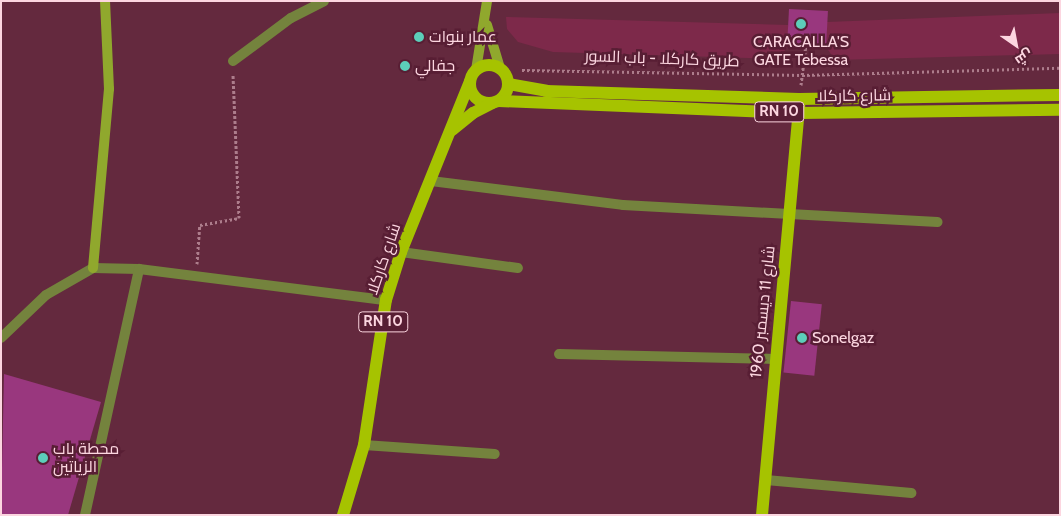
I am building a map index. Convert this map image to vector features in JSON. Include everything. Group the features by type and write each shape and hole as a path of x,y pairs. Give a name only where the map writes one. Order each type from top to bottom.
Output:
{"main road":[{"name":"شارع كاركلا","path":"343,515 364,445 386,300 401,252 431,181 447,135 473,76 488,65 504,75 546,91 800,99 1060,95"},
{"path":"447,135 463,119 496,102 504,75"},
{"path":"473,76 476,98 496,102"},
{"name":"شارع 11 ديسمبر 1960","path":"762,515 774,359 790,217 800,99"},
{"name":"شارع كاركلا","path":"496,102 798,113 1060,110"}],"street":[{"path":"93,268 109,89 105,1"},
{"path":"232,61 291,18 324,1"},
{"path":"473,76 486,16 487,1"},
{"path":"486,16 504,75"},
{"path":"431,181 624,205 790,217 938,222"},
{"path":"401,252 518,268"},
{"path":"1,338 46,295 93,268 139,270 196,276 386,300"},
{"path":"85,515 139,270"},
{"path":"559,354 774,359"},
{"path":"364,445 495,454"},
{"path":"766,480 911,493"}],"path":[{"path":"800,99 806,46"},
{"path":"196,276 200,225 239,218 232,61"},
{"name":"طريق كاركلا - باب السور","path":"504,75 533,68 802,75 1060,68"}],"shaded area":[{"path":"1060,13 1060,54 835,60 826,47 827,22"},
{"path":"506,17 788,25 788,45 780,59 553,52 518,42 507,29"}],"building":[{"path":"789,9 828,11 826,47 787,45"},
{"name":"Sonelgaz","path":"791,301 822,304 814,376 783,373"},
{"name":"محطة باب الزياتين","path":"4,374 101,402 68,515 1,515"}],"place":[{"name":"CARACALLA'S GATE Tebessa","path":"801,24"},
{"name":"عمار بنوات","path":"419,37"},
{"name":"جفالي","path":"405,66"},
{"name":"Sonelgaz","path":"802,338"},
{"name":"محطة باب الزياتين","path":"43,458"}]}
